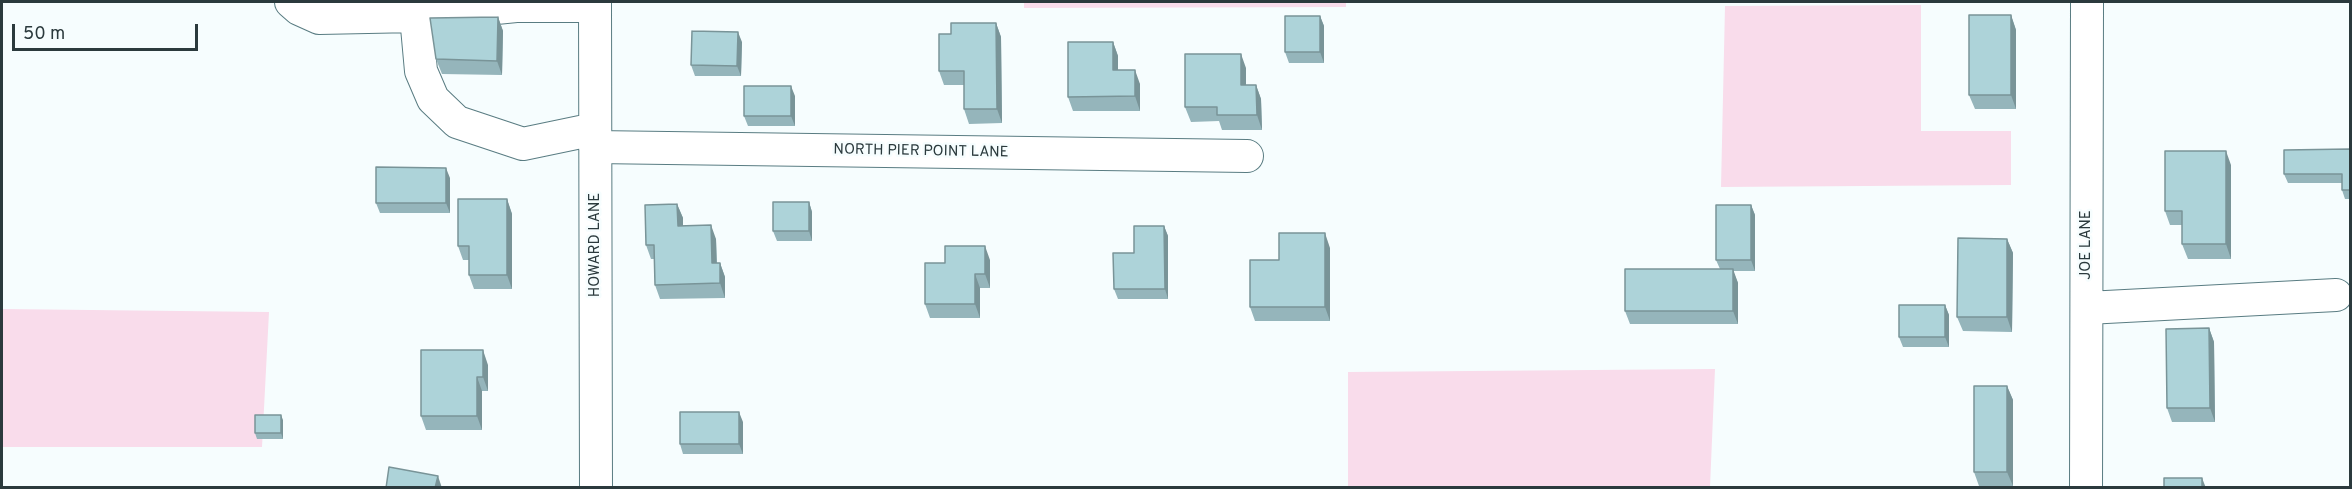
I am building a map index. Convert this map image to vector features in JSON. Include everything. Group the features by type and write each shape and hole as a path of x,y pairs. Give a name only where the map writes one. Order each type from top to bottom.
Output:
{"street":[{"path":"291,2 299,9 319,18 416,16 516,6 595,4"},
{"name":"JOE LANE","path":"2086,488 2087,2"},
{"name":"HOWARD LANE","path":"595,4 596,488"},
{"name":"NORTH PIER POINT LANE","path":"416,16 421,71 433,99 457,122 523,144 595,138 1247,156"},
{"path":"2087,308 2336,295"}],"shaded area":[{"path":"1024,2 1346,2 1346,7 1024,8"},
{"path":"1921,5 1921,131 2011,131 2011,185 1721,187 1725,6"},
{"path":"2,309 269,312 262,447 2,447"},
{"path":"1715,369 1710,487 1348,487 1348,372"}],"building":[{"path":"1969,15 2011,15 2011,95 1969,95"},
{"path":"1285,16 1320,16 1320,52 1285,52"},
{"path":"498,17 497,61 436,59 430,18"},
{"path":"951,23 996,23 997,109 964,109 964,71 939,71 939,34 951,34"},
{"path":"692,31 738,32 737,66 691,65"},
{"path":"1068,42 1113,42 1113,70 1135,70 1135,96 1068,97"},
{"path":"1185,54 1241,54 1241,85 1256,85 1257,115 1217,115 1217,107 1185,107"},
{"path":"744,86 791,86 791,116 744,116"},
{"path":"2350,149 2350,190 2342,190 2342,174 2284,174 2284,150"},
{"path":"2165,151 2226,151 2226,244 2182,244 2182,211 2165,211"},
{"path":"376,167 446,168 446,203 376,203"},
{"path":"458,199 507,199 507,275 469,275 469,246 458,246"},
{"path":"773,202 809,202 809,231 773,231"},
{"path":"677,204 678,226 711,225 712,263 720,263 720,283 655,285 654,245 646,245 645,205"},
{"path":"1716,205 1751,205 1751,260 1716,260"},
{"path":"1134,226 1164,226 1165,289 1114,289 1113,253 1134,253"},
{"path":"1279,233 1325,233 1325,307 1250,307 1250,260 1279,260"},
{"path":"1958,238 2007,239 2007,317 1957,317"},
{"path":"945,246 985,246 985,274 975,274 975,304 925,304 925,263 945,263"},
{"path":"1625,269 1733,269 1733,311 1625,311"},
{"path":"1899,305 1945,305 1945,337 1899,337"},
{"path":"2209,328 2210,408 2167,408 2166,329"},
{"path":"421,350 483,350 483,377 477,377 477,416 421,416"},
{"path":"1974,386 2007,386 2007,472 1974,472"},
{"path":"680,412 739,412 739,444 680,444"},
{"path":"255,415 281,415 281,433 255,433"},
{"path":"389,467 438,476 435,488 386,488"},
{"path":"2164,478 2202,478 2202,488 2164,488"}]}
